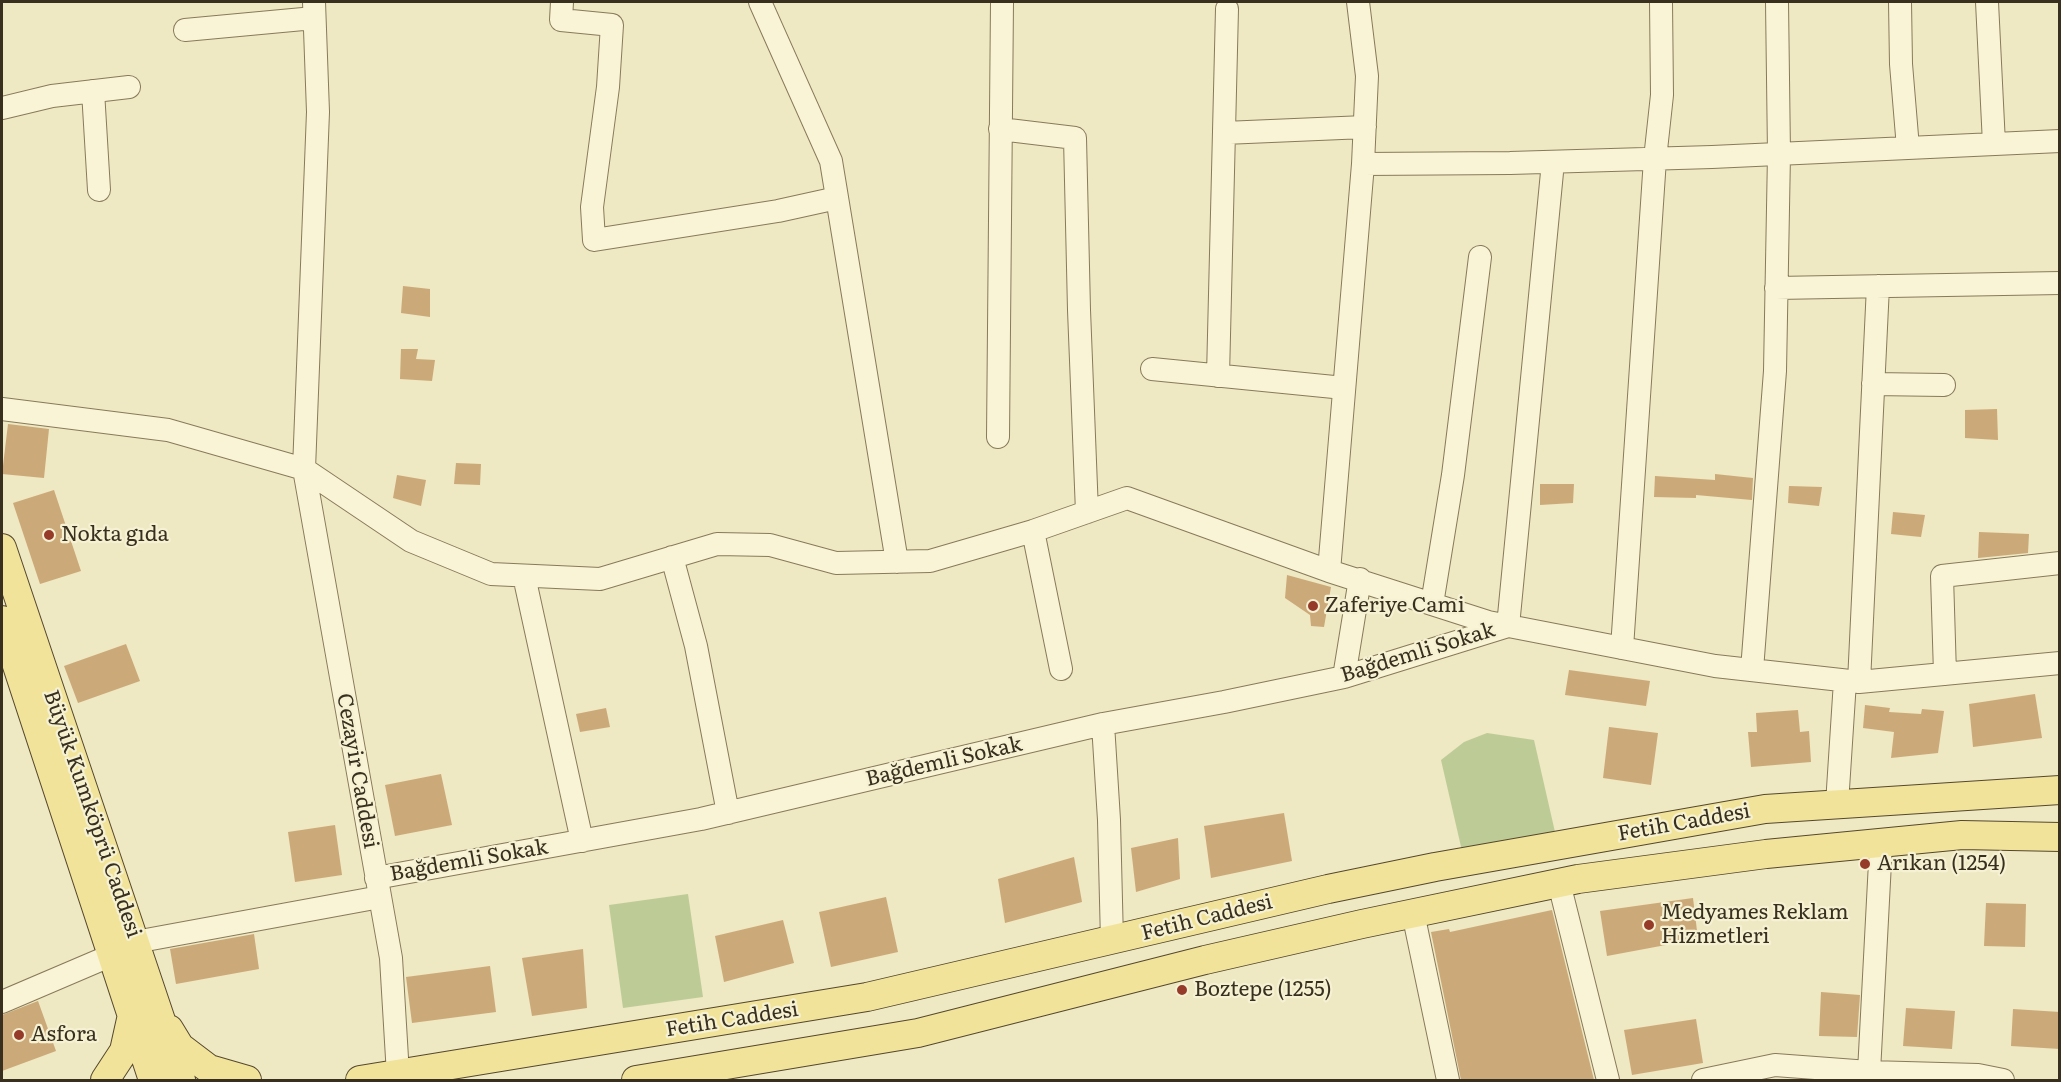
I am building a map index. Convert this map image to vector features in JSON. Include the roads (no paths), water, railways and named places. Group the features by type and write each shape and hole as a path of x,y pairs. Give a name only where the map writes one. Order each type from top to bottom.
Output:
{"main road":[{"name":"Büyük Kumköprü Caddesi","path":"2,548 145,1013 181,1080"},
{"name":"Büyük Kumköprü Caddesi","path":"4,636 124,948"},
{"path":"1948,797 1988,782 2060,771"},
{"name":"Fetih Caddesi","path":"360,1080 867,998 1328,889 1435,867 1764,809 2060,790"},
{"name":"Fetih Caddesi","path":"653,1079 918,1032 1205,960 1559,883 1766,854 1962,835 2060,837"},
{"path":"2003,835 2060,852"},
{"name":"Büyük Kumköprü Caddesi","path":"145,1013 153,1080"},
{"path":"105,1080 145,1013 180,1047 209,1069 247,1080"}],"street":[{"path":"562,2 561,20 612,25 608,87 592,207 594,240 778,211 837,198"},
{"path":"760,2 831,161 897,562"},
{"path":"998,436 1002,2"},
{"path":"1329,570 1365,127 1367,76 1358,2"},
{"path":"1622,648 1655,159 1662,95 1661,2"},
{"path":"1752,670 1775,371 1779,154 1777,2"},
{"path":"1900,2 1901,64 1908,148"},
{"path":"1986,2 1994,144"},
{"path":"1218,376 1227,9"},
{"path":"185,30 314,10"},
{"name":"Cezayir Caddesi","path":"314,10 318,112 304,469 390,958 399,1075"},
{"path":"2,108 52,96 129,87"},
{"path":"93,91 99,190"},
{"path":"1224,133 1365,127"},
{"path":"1000,129 1075,138 1087,512"},
{"path":"1363,164 1655,159 2060,141"},
{"path":"1508,626 1553,162"},
{"path":"1432,604 1453,475 1480,257"},
{"path":"1776,288 2060,283"},
{"path":"1836,804 1852,681 1878,286"},
{"path":"1152,369 1344,388"},
{"path":"1873,384 1944,385"},
{"path":"2,409 168,430 304,469 411,541 491,574 600,579 717,544 770,545 836,563 930,561 1033,531 1127,498 1329,570 1488,622 1715,666 1852,681 2060,663"},
{"path":"1033,531 1061,669"},
{"path":"672,557 696,646 728,813"},
{"path":"1945,674 1942,576 2060,563"},
{"path":"524,576 582,841"},
{"path":"1344,677 1360,579"},
{"name":"Bağdemli Sokak","path":"2,1002 124,948 582,841 728,813 1103,724 1344,677 1508,626"},
{"path":"1103,724 1109,820 1112,941"},
{"path":"1869,1072 1881,843"},
{"path":"1559,883 1608,1080"},
{"path":"1413,914 1448,1080"},
{"path":"1703,1080 1775,1065 1869,1072 1978,1075 2003,1080"}],"place":[{"name":"Nokta gıda","path":"49,535"},
{"name":"Zaferiye Cami","path":"1313,606"},
{"name":"Arıkan (1254)","path":"1865,864"},
{"name":"Medyames Reklam Hizmetleri","path":"1649,925"},
{"name":"Boztepe (1255)","path":"1182,990"},
{"name":"Asfora","path":"19,1035"}]}
